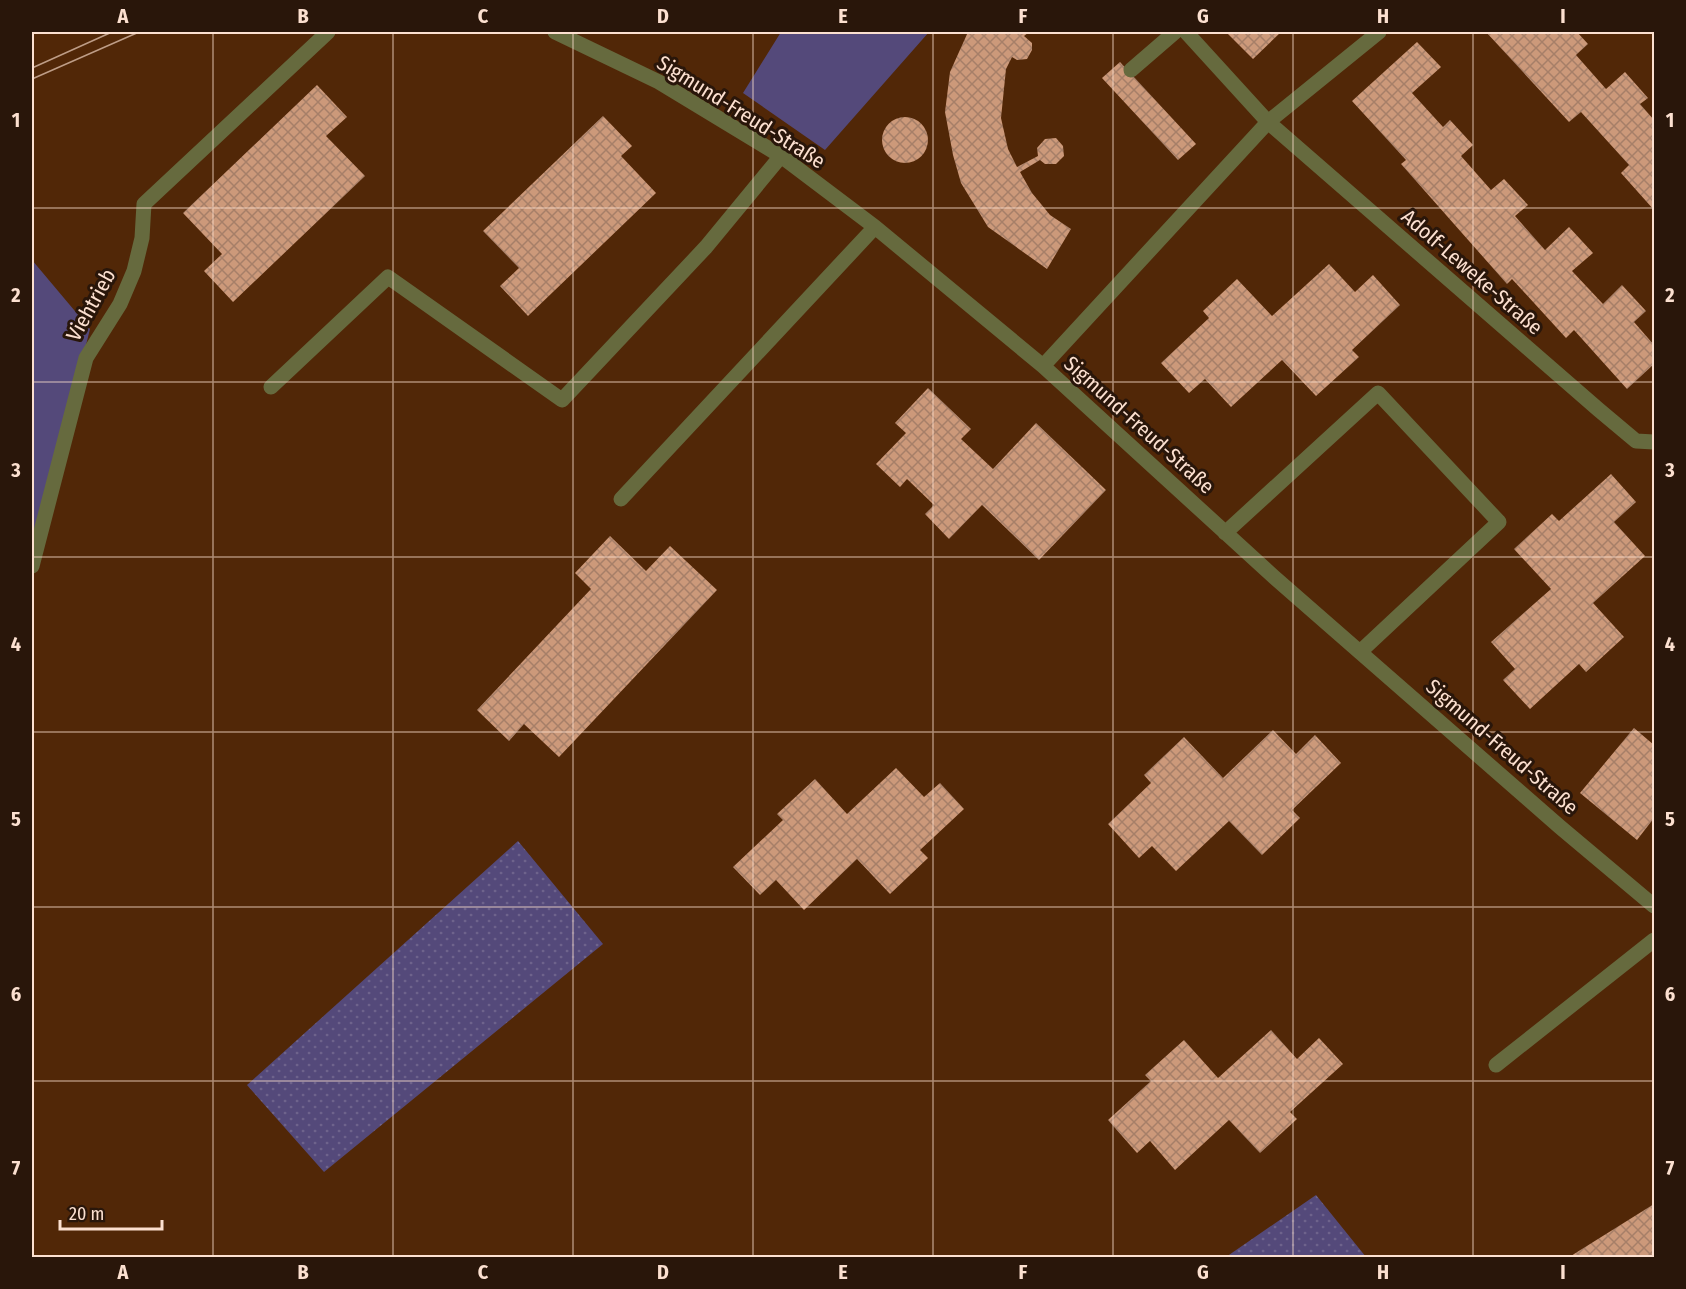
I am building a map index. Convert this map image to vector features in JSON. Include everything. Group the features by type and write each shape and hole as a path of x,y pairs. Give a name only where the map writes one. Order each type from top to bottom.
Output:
{"street":[{"name":"Viehtrieb","path":"32,566 86,358 120,304 134,271 142,238 144,204 328,32"},
{"name":"Sigmund-Freud-Straße","path":"555,32 659,82 781,156 875,227 1043,366 1225,533 1654,906"},
{"path":"1131,69 1175,32"},
{"name":"Adolf-Leweke-Straße","path":"1186,32 1268,122 1636,441 1654,442"},
{"path":"1043,366 1268,122 1379,32"},
{"path":"271,387 388,277 562,400 706,247 781,156"},
{"path":"621,499 875,227"},
{"path":"1225,533 1378,393 1499,522 1361,651"},
{"path":"1496,1065 1654,940"}],"shaded area":[{"path":"781,32 929,32 825,150 743,93"},
{"path":"32,260 90,329 32,562"},
{"path":"518,841 603,944 324,1172 247,1085"},
{"path":"1316,1195 1366,1257 1226,1257"}],"building":[{"path":"968,32 1029,32 1024,36 1032,43 1032,50 1027,59 1017,60 1012,57 1006,69 1001,118 1008,149 1017,167 1038,156 1037,148 1045,139 1056,138 1063,146 1064,156 1056,164 1045,164 1040,160 1020,172 1032,193 1050,215 1071,229 1047,269 988,227 961,183 945,112 950,72"},
{"path":"1226,32 1281,32 1253,59"},
{"path":"1486,32 1577,32 1588,44 1576,55 1606,89 1625,72 1648,98 1640,104 1654,120 1654,210 1621,173 1629,165 1581,112 1569,122"},
{"path":"1417,42 1441,67 1412,93 1443,127 1450,120 1473,145 1461,156 1491,190 1504,179 1528,205 1515,216 1545,250 1569,227 1593,253 1572,271 1603,304 1622,285 1646,311 1634,322 1654,345 1654,364 1627,389 1574,330 1566,338 1512,279 1507,284 1401,164 1406,160 1352,101"},
{"path":"1120,62 1196,144 1178,160 1102,78"},
{"path":"317,85 347,117 326,136 365,176 233,302 204,271 222,254 183,213"},
{"path":"603,116 632,146 621,156 656,193 528,316 500,286 519,268 483,231"},
{"path":"905,117 921,124 928,140 921,156 905,163 889,156 882,140 889,124"},
{"path":"1329,264 1355,292 1373,275 1400,305 1352,350 1359,357 1316,396 1282,360 1231,407 1205,379 1189,393 1161,363 1209,318 1203,311 1237,279 1272,316"},
{"path":"928,388 971,429 961,439 993,469 1036,423 1106,490 1039,560 982,505 949,539 925,514 934,505 907,479 900,487 876,464 906,433 895,423"},
{"path":"1611,474 1636,502 1614,522 1645,556 1593,603 1624,637 1586,672 1579,664 1530,709 1503,680 1515,669 1491,642 1551,589 1514,549 1552,514 1559,521"},
{"path":"610,536 646,571 670,546 717,590 559,757 524,724 509,741 477,710 591,589 575,573"},
{"path":"1634,728 1654,745 1654,818 1637,840 1580,793"},
{"path":"1273,730 1296,754 1315,735 1341,763 1292,810 1300,818 1262,855 1229,821 1176,871 1152,846 1139,858 1108,824 1151,783 1144,775 1184,737 1223,778"},
{"path":"896,768 924,797 940,783 964,809 920,850 928,858 890,894 857,859 804,910 776,880 760,895 733,867 783,820 777,814 815,779 847,814"},
{"path":"1271,1030 1297,1059 1319,1038 1343,1064 1290,1112 1297,1119 1260,1153 1229,1120 1175,1170 1150,1141 1137,1153 1108,1120 1151,1081 1145,1075 1184,1040 1218,1078"},
{"path":"1654,1204 1654,1258 1569,1258 1574,1254"}],"tram line":[{"path":"32,68 112,32"},
{"path":"32,79 139,32"}]}
